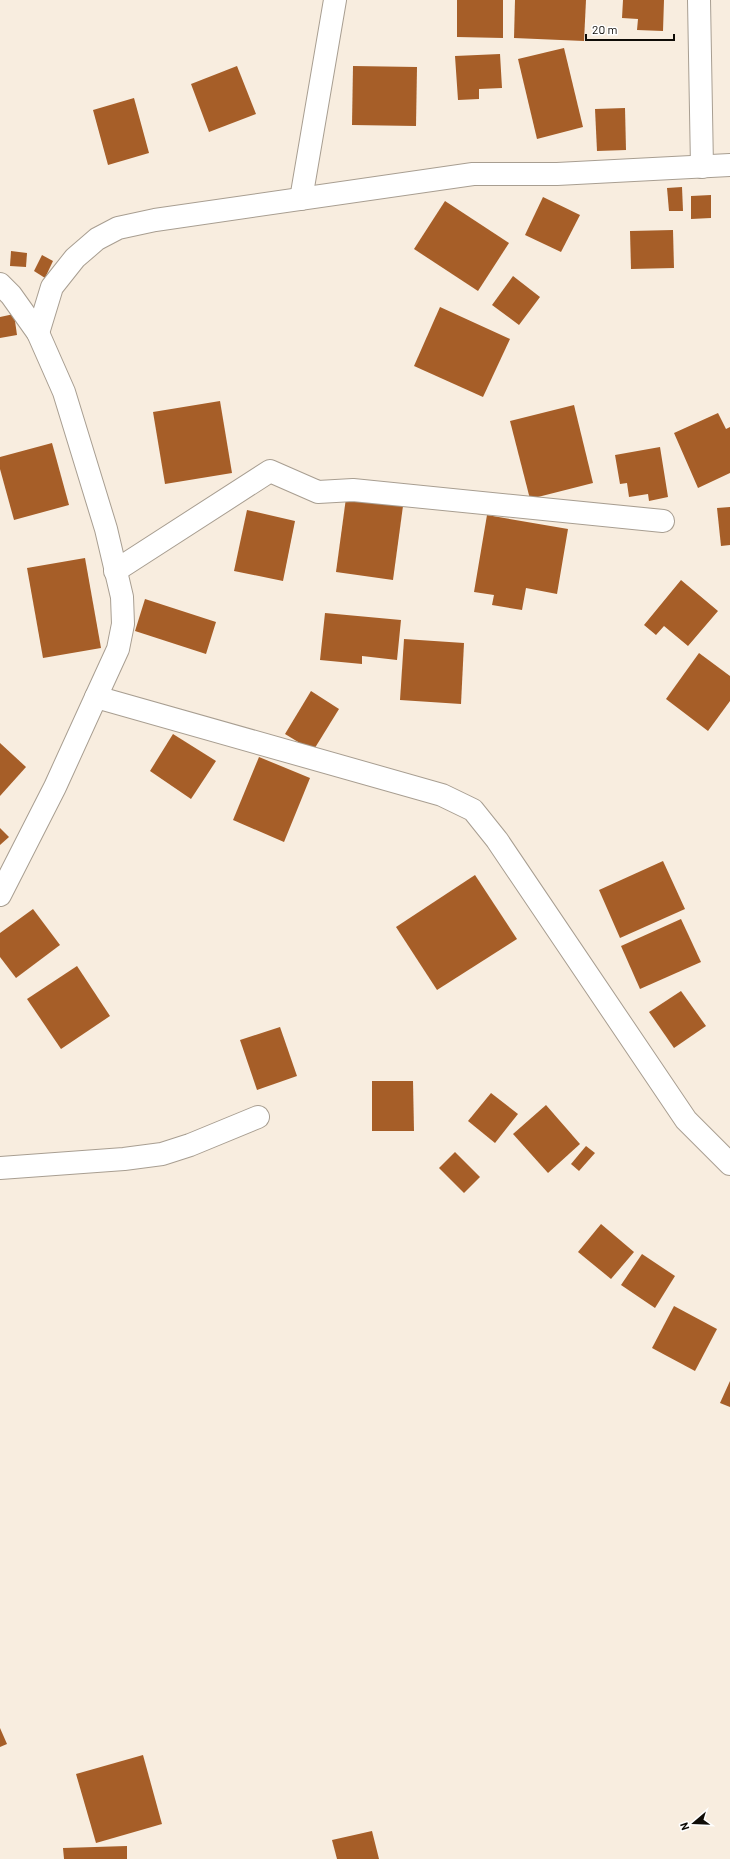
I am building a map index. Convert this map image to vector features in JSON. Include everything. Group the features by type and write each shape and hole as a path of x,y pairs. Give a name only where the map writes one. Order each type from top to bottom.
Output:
{"street":[{"path":"302,199 335,0"},
{"path":"699,0 702,167"},
{"path":"38,333 52,287 75,258 97,239 118,228 155,220 473,174 557,174 730,165"},
{"path":"0,284 11,295 38,333 64,392 106,529 122,597 123,624 118,649 96,698 55,787 0,895"},
{"path":"115,571 270,471 318,492 353,490 663,521"},
{"path":"96,698 442,795 473,810 497,840 686,1120 730,1164"},
{"path":"0,1168 124,1159 162,1154 190,1145 258,1116"}],"building":[{"path":"457,0 503,0 503,38 457,37"},
{"path":"515,0 586,0 584,41 514,38"},
{"path":"623,0 664,0 663,31 637,30 638,19 622,18"},
{"path":"564,48 583,127 537,139 518,59"},
{"path":"500,54 502,88 479,89 479,99 458,100 455,56"},
{"path":"237,66 256,114 209,132 191,84"},
{"path":"353,66 417,67 416,126 352,125"},
{"path":"134,98 149,153 108,165 93,110"},
{"path":"625,108 626,150 597,151 595,109"},
{"path":"682,187 683,211 669,211 667,188"},
{"path":"711,195 711,218 691,219 691,196"},
{"path":"543,197 580,215 561,252 525,235"},
{"path":"445,201 509,243 478,291 414,249"},
{"path":"673,230 674,268 631,269 630,231"},
{"path":"11,251 27,253 26,267 10,266"},
{"path":"42,255 53,261 45,278 34,271"},
{"path":"513,276 540,297 519,325 492,305"},
{"path":"440,307 510,339 483,397 414,366"},
{"path":"14,314 17,335 0,338 0,317"},
{"path":"220,401 232,473 165,484 153,412"},
{"path":"574,405 593,483 530,499 510,421"},
{"path":"718,413 726,429 730,427 730,473 698,488 674,433"},
{"path":"52,443 69,505 14,520 0,469 0,457"},
{"path":"660,447 668,497 649,501 648,494 629,497 627,483 620,484 615,455"},
{"path":"346,498 403,506 393,580 336,572"},
{"path":"730,507 730,545 721,546 717,508"},
{"path":"247,510 295,521 283,581 234,571"},
{"path":"487,515 568,529 557,594 526,588 522,610 492,605 494,595 474,592"},
{"path":"85,558 101,648 43,658 27,568"},
{"path":"681,580 718,611 688,646 664,626 656,635 644,625"},
{"path":"145,599 216,622 206,654 135,631"},
{"path":"325,613 401,620 397,660 362,656 362,664 320,660"},
{"path":"404,639 464,643 461,704 400,700"},
{"path":"699,653 730,676 730,701 708,731 666,699"},
{"path":"311,691 339,709 313,751 285,734"},
{"path":"173,734 216,761 191,799 150,771"},
{"path":"0,743 26,767 0,796"},
{"path":"259,757 310,778 284,842 233,820"},
{"path":"0,828 9,837 0,845"},
{"path":"663,861 685,909 620,938 599,890"},
{"path":"475,875 517,939 437,990 396,927"},
{"path":"33,909 60,945 16,978 0,957 0,933"},
{"path":"681,919 701,962 640,989 621,946"},
{"path":"77,966 110,1016 61,1049 27,999"},
{"path":"681,991 706,1026 674,1048 649,1012"},
{"path":"280,1027 297,1076 257,1090 240,1040"},
{"path":"372,1081 413,1081 414,1131 372,1131"},
{"path":"491,1093 518,1114 495,1143 468,1121"},
{"path":"546,1105 580,1144 548,1173 513,1134"},
{"path":"586,1146 595,1153 579,1171 571,1164"},
{"path":"455,1152 480,1177 464,1193 439,1168"},
{"path":"601,1224 634,1252 611,1279 578,1252"},
{"path":"642,1254 675,1276 655,1308 621,1285"},
{"path":"674,1306 717,1329 695,1371 652,1348"},
{"path":"730,1381 730,1407 720,1403"},
{"path":"0,1728 7,1744 0,1747"},
{"path":"143,1755 162,1824 96,1843 76,1774"},
{"path":"372,1831 379,1859 337,1859 332,1840"},
{"path":"127,1846 127,1859 64,1859 63,1848"}]}
